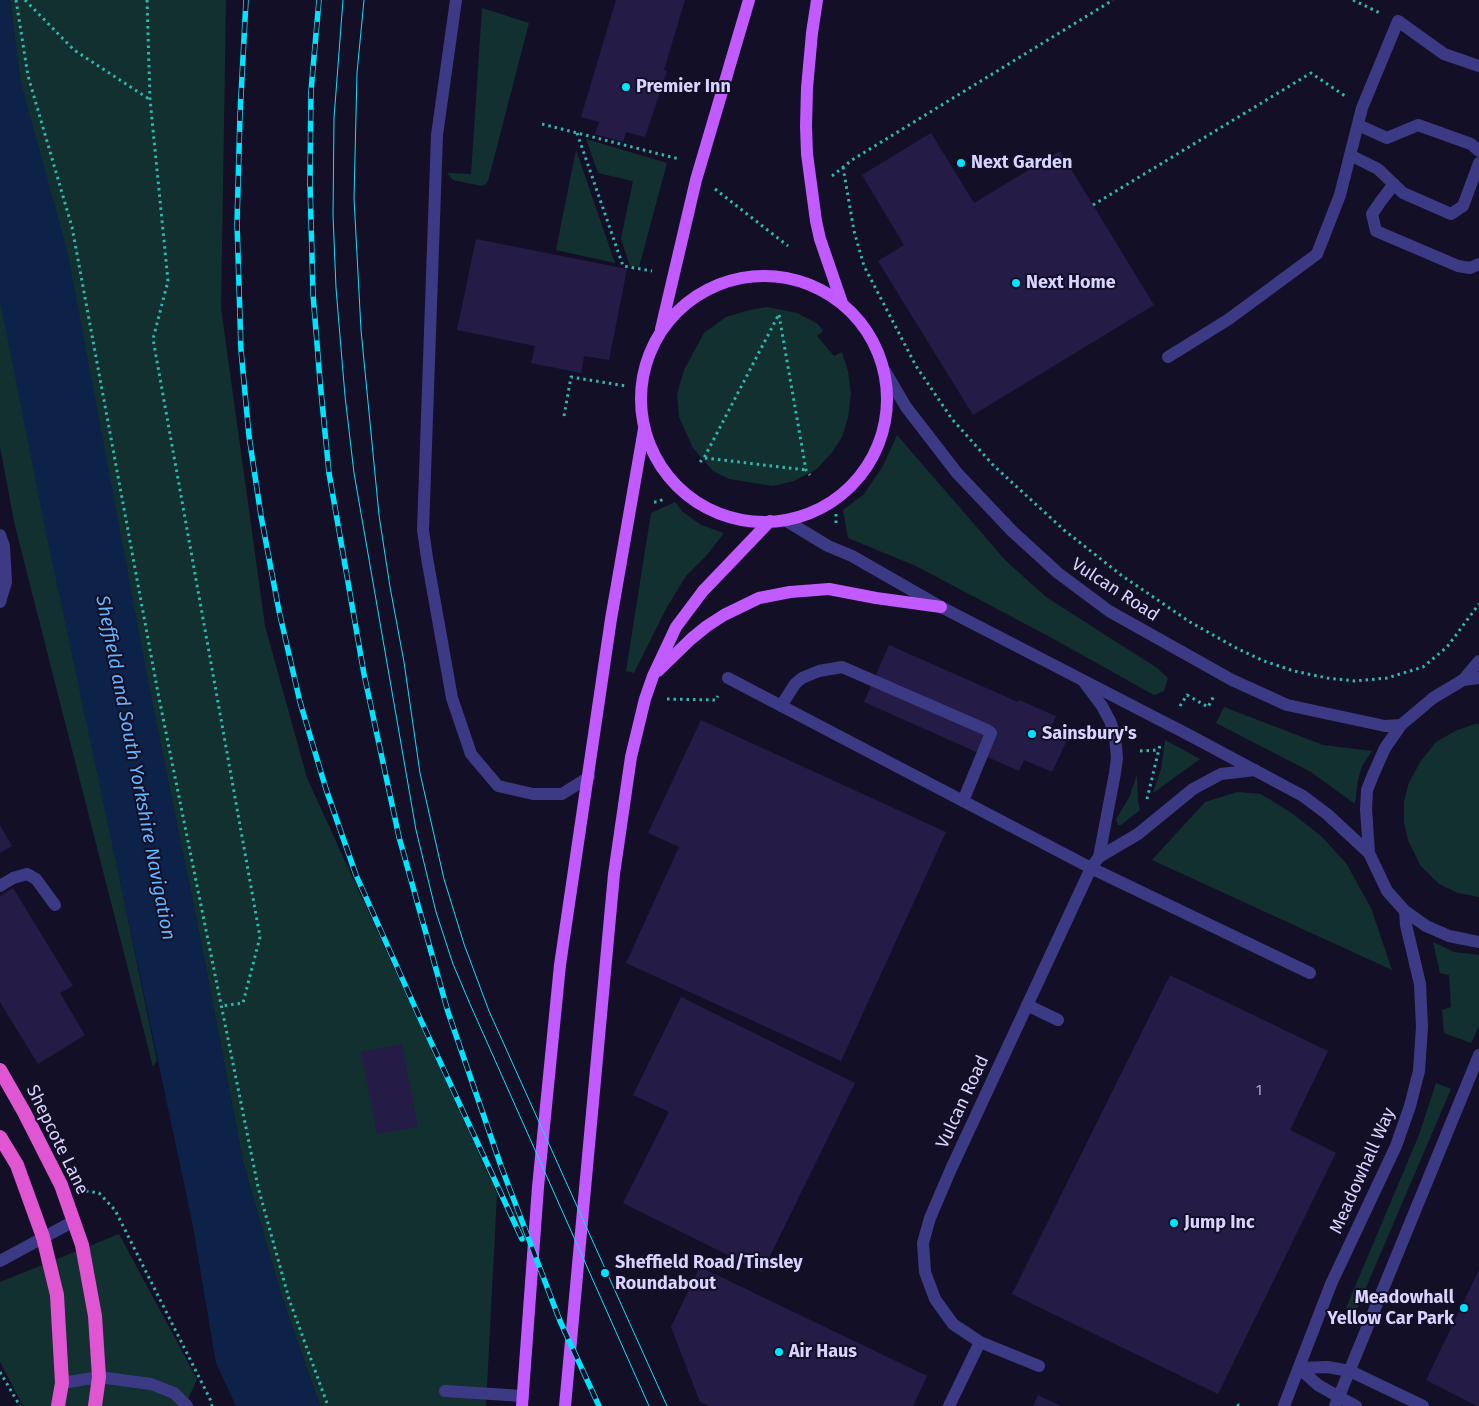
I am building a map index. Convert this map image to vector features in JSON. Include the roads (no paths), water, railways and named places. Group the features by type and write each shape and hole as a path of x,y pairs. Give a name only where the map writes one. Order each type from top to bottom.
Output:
{"highway":[{"name":"Shepcote Lane","path":"0,1070 24,1112 61,1185 82,1246 96,1316 99,1377 95,1406"},
{"path":"0,1137 17,1165 43,1237 57,1295 62,1383 58,1406"}],"main road":[{"path":"660,334 696,180 749,0"},
{"path":"817,0 812,33 806,126 812,192 820,239 842,303"},
{"path":"762,275 804,282 824,291 842,303 857,317 869,334 885,372 887,396 885,422 878,446 866,469 849,488 829,504 786,520 739,519 716,512 695,501 666,474 650,445 644,429 641,404 642,380 648,356 660,334 672,317 686,303 703,291 722,283 762,275"},
{"path":"522,1401 538,1187 560,965 614,600 644,429"},
{"path":"565,1406 614,874 631,757 644,699 676,627 703,591 770,521"},
{"path":"653,676 707,626 759,598 790,592 829,589 941,607"}],"street":[{"path":"456,0 437,135 423,530 426,549 452,698 471,754 498,786 533,794 562,794 589,776"},
{"path":"1168,357 1229,319 1317,254 1340,195 1362,108 1398,21 1444,54 1479,66"},
{"path":"1358,124 1387,138 1418,125 1471,144 1479,151"},
{"path":"1350,155 1378,169 1403,193 1451,214 1463,206 1474,191 1479,163"},
{"path":"1394,184 1372,214 1376,231 1458,266 1470,268 1479,264"},
{"name":"Vulcan Road","path":"885,372 906,407 957,473 1012,531 1058,574 1108,611 1224,675 1287,705 1386,726 1401,726"},
{"name":"Vulcan Road","path":"786,520 828,546 852,556 941,607 1303,796 1328,814 1369,853"},
{"path":"0,534 4,546 6,582 0,602"},
{"path":"1479,660 1463,680 1433,698 1401,726 1385,748 1367,790 1366,826 1369,853 1387,891 1405,911 1426,926 1449,936 1479,942"},
{"path":"781,706 795,684 802,678 819,671 842,667 987,730 991,733 963,801"},
{"path":"728,678 1091,868 1310,973"},
{"path":"1463,680 1479,678"},
{"name":"Vulcan Road","path":"1084,682 1102,706 1115,736 1116,773 1100,857"},
{"name":"Vulcan Road","path":"1039,1366 980,1342 952,1324 935,1300 925,1272 923,1243 930,1218 1091,868 1100,857 1138,834 1193,789 1221,774 1255,770"},
{"path":"0,886 13,878 26,874 36,879 55,905"},
{"name":"Meadowhall Way","path":"1284,1406 1331,1284 1396,1146 1410,1106 1419,1071 1422,1027 1420,984 1406,925 1405,911"},
{"path":"1027,1005 1058,1020"},
{"path":"1337,1401 1479,1055"},
{"path":"0,1260 74,1222"},
{"path":"949,1406 980,1342"},
{"path":"1299,1368 1327,1367 1350,1371 1423,1406"},
{"path":"1299,1368 1337,1401 1356,1406"},
{"path":"62,1383 99,1377 151,1384 174,1393 188,1406"},
{"path":"445,1391 522,1401"}],"water":[{"name":"Sheffield and South Yorkshire Navigation","path":"0,0 10,0 20,79 68,254 154,712 243,1162 281,1295 320,1406 236,1406 216,1363 193,1226 44,523 0,300"}],"tram line":[{"path":"343,0 334,118 333,215 336,288 345,396 354,473 416,830 436,912 453,964 649,1406"},
{"path":"364,0 357,73 354,198 361,330 379,515 404,662 420,773 444,879 464,944 489,1011 667,1406"}],"railway":[{"path":"246,0 237,223 241,350 249,436 261,516 279,611 300,702 326,789 356,875 522,1239"},
{"path":"319,0 311,91 310,183 313,294 329,473 364,674 399,837 448,1012 501,1166 560,1321 599,1406"}],"place":[{"name":"Premier Inn","path":"626,87"},
{"name":"Next Garden","path":"961,163"},
{"name":"Next Home","path":"1016,283"},
{"name":"Sainsbury's","path":"1032,734"},
{"name":"Jump Inc","path":"1174,1223"},
{"name":"Sheffield Road/Tinsley Roundabout","path":"605,1273"},
{"name":"Meadowhall Yellow Car Park","path":"1464,1308"},
{"name":"Air Haus","path":"779,1352"}]}
